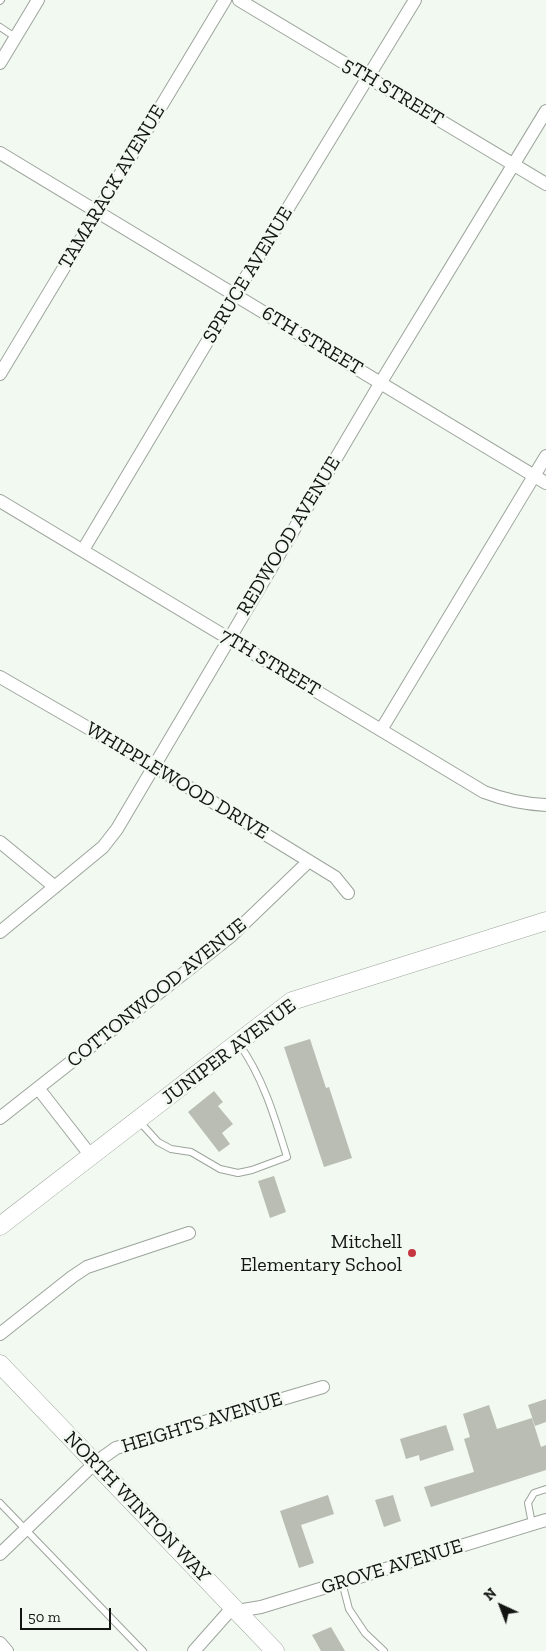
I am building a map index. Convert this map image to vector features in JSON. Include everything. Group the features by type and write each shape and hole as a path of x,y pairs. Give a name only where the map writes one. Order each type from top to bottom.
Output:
{"street":[{"path":"0,62 38,0"},
{"name":"TAMARACK AVENUE","path":"0,374 225,0"},
{"name":"5TH STREET","path":"239,0 546,184"},
{"name":"SPRUCE AVENUE","path":"83,550 235,295 415,0"},
{"name":"REDWOOD AVENUE","path":"0,932 103,846 117,829 381,382 546,111"},
{"name":"6TH STREET","path":"0,153 546,483"},
{"path":"381,730 546,456"},
{"name":"7TH STREET","path":"0,501 484,792 501,799 525,804 546,805"},
{"name":"WHIPPLEWOOD DRIVE","path":"0,677 154,766 335,877 348,893"},
{"path":"0,842 55,887"},
{"name":"COTTONWOOD AVENUE","path":"0,1118 231,936 309,861"},
{"name":"JUNIPER AVENUE","path":"0,1226 292,1001 546,921"},
{"path":"38,1088 91,1156"},
{"path":"0,1334 87,1267 189,1233"},
{"name":"NORTH WINTON WAY","path":"0,1364 275,1651"},
{"name":"HEIGHTS AVENUE","path":"0,1554 95,1463 116,1448 323,1387"},
{"name":"GROVE AVENUE","path":"235,1609 261,1607 546,1520"},
{"path":"194,1651 235,1609"},
{"path":"0,1644 7,1651"}],"lane":[{"path":"0,27 15,37"},
{"path":"138,1120 158,1142 171,1149 191,1152 220,1169 238,1173 252,1170 287,1156 256,1070 238,1043"},
{"path":"532,1524 528,1503 534,1493 546,1489"},
{"path":"0,1502 143,1651"},
{"path":"342,1582 349,1609 365,1633 384,1651"}],"building":[{"path":"310,1039 326,1088 329,1087 352,1158 324,1167 284,1047"},
{"path":"214,1091 223,1102 218,1106 233,1124 222,1133 230,1144 219,1152 188,1112"},
{"path":"274,1176 286,1212 270,1218 258,1181"},
{"path":"546,1399 546,1422 535,1426 528,1405"},
{"path":"489,1405 497,1429 532,1418 541,1447 546,1445 546,1470 431,1507 424,1487 474,1472 464,1439 470,1437 463,1414"},
{"path":"446,1425 454,1450 420,1461 419,1455 406,1459 400,1439"},
{"path":"328,1495 334,1514 301,1525 314,1563 299,1568 280,1511"},
{"path":"393,1495 401,1521 384,1527 375,1500"},
{"path":"331,1627 345,1651 321,1651 312,1635"}],"place":[{"name":"Mitchell Elementary School","path":"412,1253"}]}
